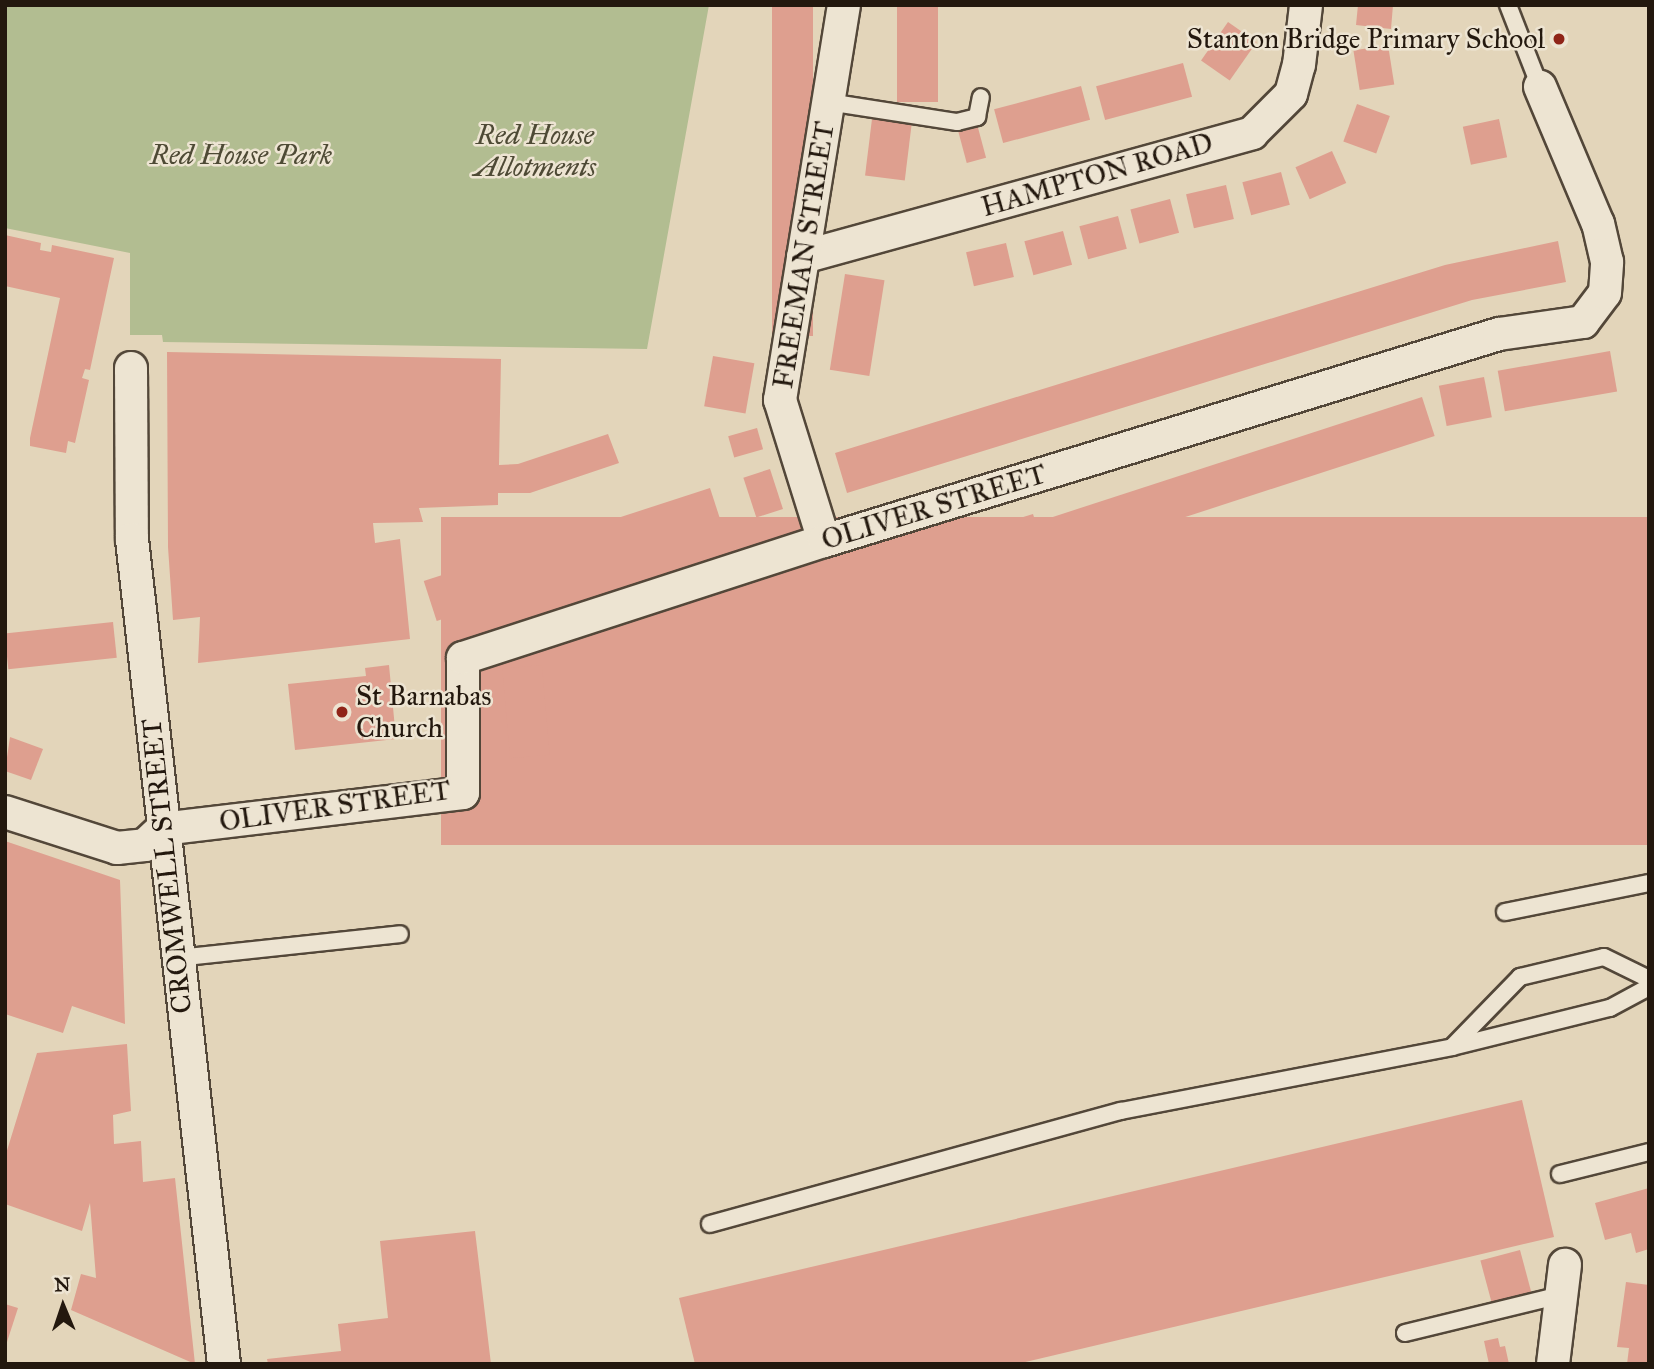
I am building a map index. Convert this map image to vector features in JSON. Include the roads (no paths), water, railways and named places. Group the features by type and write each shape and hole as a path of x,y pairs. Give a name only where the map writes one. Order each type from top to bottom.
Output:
{"street":[{"name":"FREEMAN STREET","path":"824,541 780,400 844,5"},
{"name":"HAMPTON ROAD","path":"803,257 1252,132 1274,115 1290,94 1299,65 1306,5"},
{"name":"OLIVER STREET","path":"162,829 463,793 463,658 824,541 1499,334 1583,322 1605,293 1607,262 1598,224 1540,87"},
{"name":"CROMWELL STREET","path":"131,368 132,539 162,829 224,1364"},
{"path":"5,812 117,848 145,845 162,829"},
{"path":"1553,1364 1563,1280"}],"lane":[{"path":"1507,5 1540,87"},
{"path":"828,102 957,122 977,117 981,96"},
{"path":"1505,912 1649,883"},
{"path":"177,958 400,934"},
{"path":"1452,1047 1520,977 1604,957 1649,979"},
{"path":"710,1224 1121,1111 1452,1047 1610,1008 1649,987"},
{"path":"1560,1174 1649,1152"},
{"path":"1405,1333 1563,1280"}],"place":[{"name":"Stanton Bridge Primary School","path":"1559,39"},
{"name":"St Barnabas Church","path":"342,712"}],"park label":[{"name":"Red House Allotments","path":"535,151"},
{"name":"Red House Park","path":"241,155"}]}
